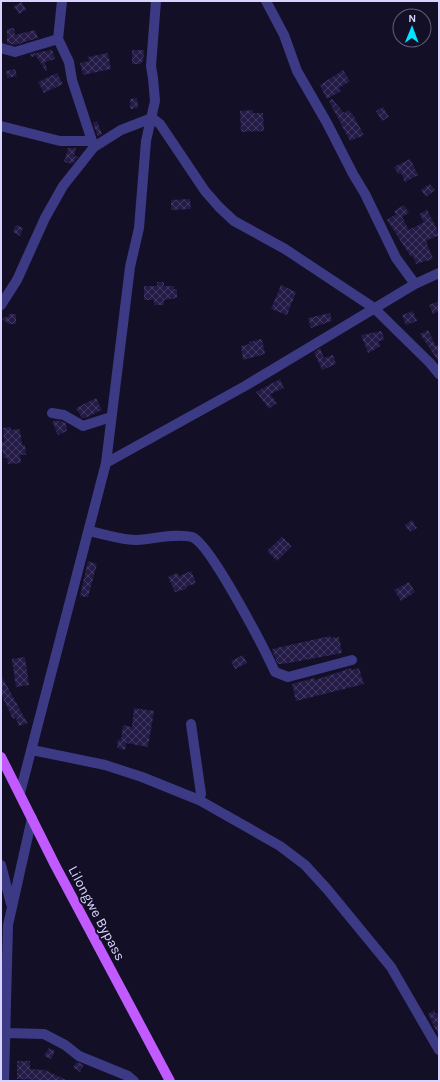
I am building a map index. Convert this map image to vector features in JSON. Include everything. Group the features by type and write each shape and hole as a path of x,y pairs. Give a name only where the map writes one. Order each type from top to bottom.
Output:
{"main road":[{"name":"Lilongwe Bypass","path":"1,758 55,865 170,1081"}],"street":[{"path":"62,1 58,39 69,62 72,80 93,144"},
{"path":"20,793 106,463 110,417 130,268 139,228 146,141 155,101 153,78 150,66 156,1"},
{"path":"266,1 284,35 297,72 327,123 365,194 396,258 415,284"},
{"path":"1,48 15,52 58,39"},
{"path":"1,305 17,280 45,218 60,192 93,144 121,130 152,118"},
{"path":"152,118 160,124 212,200 234,221 284,249 374,308 430,363 439,374"},
{"path":"1,126 60,141 93,144"},
{"path":"106,463 245,386 415,284 439,273"},
{"path":"52,413 64,415 83,426 110,417"},
{"path":"89,531 135,540 186,536 198,541 230,589 262,643 275,672 288,677 352,660"},
{"path":"191,724 201,794 199,800"},
{"path":"32,750 105,765 142,777 199,800 280,846 305,866 327,889 391,967 439,1050"},
{"path":"4,1081 8,925 32,818"},
{"path":"1,865 12,909"},
{"path":"4,1036 44,1034 65,1045 78,1056 128,1076 134,1081"}],"building":[{"path":"22,2 26,10 19,14 14,6"},
{"path":"14,28 15,35 35,30 38,38 15,45 7,43 7,29"},
{"path":"52,50 55,59 45,62 46,71 36,56 32,57 30,54"},
{"path":"132,50 144,50 143,62 141,62 141,64 132,64"},
{"path":"108,53 111,69 83,75 80,63 89,61 88,57"},
{"path":"15,69 17,76 7,78 6,71"},
{"path":"343,70 350,81 339,88 341,91 327,99 320,85"},
{"path":"57,73 63,84 44,93 38,82"},
{"path":"137,98 138,108 130,109 130,99"},
{"path":"332,99 344,113 349,110 352,113 364,135 350,141 329,101"},
{"path":"383,107 389,117 382,121 376,111"},
{"path":"253,110 253,113 263,113 264,131 241,132 240,111"},
{"path":"97,121 102,134 98,137 93,123"},
{"path":"68,148 76,148 74,156 78,157 72,164 64,162"},
{"path":"410,159 418,175 405,182 401,173 398,174 394,167"},
{"path":"430,184 435,190 426,197 421,190"},
{"path":"190,199 191,209 171,210 171,200"},
{"path":"404,205 409,213 402,217 409,230 424,222 419,214 427,210 439,235 426,241 433,259 416,264 413,256 411,257 387,220 396,214 394,211"},
{"path":"16,225 23,228 20,236 13,232"},
{"path":"157,282 164,282 164,286 174,286 174,289 177,289 177,298 164,300 164,305 154,305 154,300 144,300 144,286 157,286"},
{"path":"281,285 296,292 287,315 271,309"},
{"path":"439,301 439,311 433,314 429,305"},
{"path":"413,311 417,321 406,325 402,315"},
{"path":"330,313 332,321 311,328 308,318"},
{"path":"9,314 16,314 16,324 9,324 1,319 9,316"},
{"path":"428,330 436,346 439,344 439,362 420,334"},
{"path":"382,331 384,340 378,341 381,346 368,353 361,335"},
{"path":"262,339 265,354 243,360 241,346 250,344 249,342"},
{"path":"320,348 324,358 333,355 336,364 322,370 314,352"},
{"path":"280,379 284,388 270,394 277,403 269,409 256,392"},
{"path":"96,398 102,410 82,418 76,408"},
{"path":"56,420 66,423 67,431 58,435 52,422"},
{"path":"11,427 11,430 20,429 22,445 25,445 26,455 20,455 21,463 8,464 7,458 4,458 3,451 1,451 1,443 4,442 3,428"},
{"path":"412,520 417,528 410,532 405,525"},
{"path":"282,537 292,546 277,561 267,551"},
{"path":"88,561 97,564 88,597 80,596"},
{"path":"191,571 196,583 186,587 187,589 175,592 168,577 177,573 179,576"},
{"path":"409,582 415,592 401,601 394,590"},
{"path":"330,636 331,638 339,637 342,653 278,664 273,653 272,649"},
{"path":"243,655 247,663 235,669 231,661"},
{"path":"25,657 29,685 16,687 12,659"},
{"path":"351,668 352,670 359,668 364,684 296,701 292,684 315,678 315,680"},
{"path":"1,675 28,723 19,726 16,718 13,719 1,694"},
{"path":"134,708 154,711 148,747 126,743 125,750 117,748 118,739 121,740 123,725 132,727"},
{"path":"434,1010 436,1014 439,1013 439,1036 428,1014"},
{"path":"49,1048 55,1051 51,1059 44,1056"},
{"path":"17,1061 30,1061 30,1069 45,1070 68,1081 17,1079"},
{"path":"77,1062 84,1065 80,1072 73,1067"}]}
